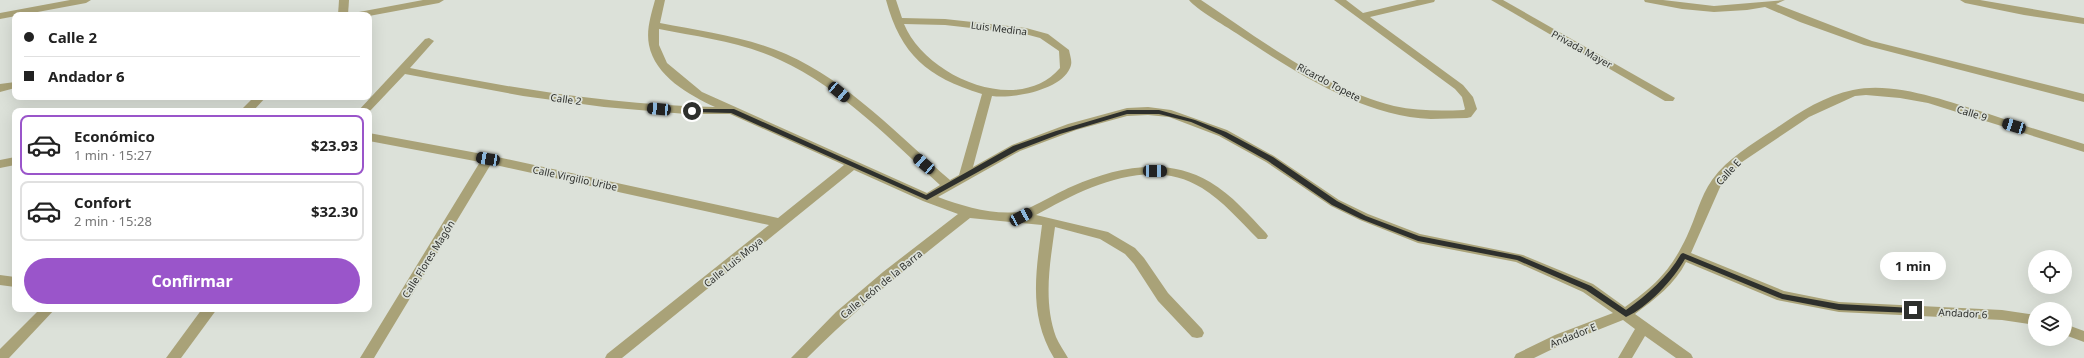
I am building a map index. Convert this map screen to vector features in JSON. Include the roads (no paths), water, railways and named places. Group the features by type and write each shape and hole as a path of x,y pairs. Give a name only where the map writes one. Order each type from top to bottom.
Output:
{"street":[{"path":"22,12 86,0"},
{"path":"343,12 344,0"},
{"path":"372,13 439,0"},
{"path":"660,0 653,25 653,43 657,57 675,78 698,95 927,198 968,213 1021,217 1049,221 1104,235 1130,251 1139,261 1163,297 1197,334"},
{"name":"Luis Medina","path":"891,0 897,21 903,36 914,51 932,67 961,82 988,92 1020,91 1039,87 1054,80 1064,69 1066,59 1064,50 1044,36 1026,31 945,22 897,21"},
{"name":"Ricardo Topete","path":"1194,0 1298,67 1359,99 1409,113 1454,116 1467,114 1471,109 1470,103 1467,95 1459,87 1408,52 1339,0"},
{"path":"1362,16 1430,0"},
{"name":"Privada Mayer","path":"1496,0 1669,98"},
{"path":"1649,0 1674,6 1718,10 1767,4 1780,0"},
{"path":"1965,0 2024,12 2084,21"},
{"path":"1767,4 1804,20 1868,43 2084,98"},
{"path":"0,16 12,14"},
{"path":"653,25 745,44 798,64 839,92 948,185"},
{"path":"367,108 429,42"},
{"name":"Calle 2","path":"402,70 476,85 604,104 692,111 732,111"},
{"path":"0,88 12,86"},
{"name":"Calle 9","path":"1882,91 1930,100 2084,148"},
{"name":"Calle E","path":"1626,314 1653,294 1675,271 1716,183 1738,160 1805,114 1831,101 1853,93 1882,91"},
{"path":"964,177 988,92"},
{"path":"249,108 257,100"},
{"path":"927,198 1016,148 1105,117 1127,112 1148,110 1172,114 1223,133 1270,159 1335,203 1364,218 1418,238 1518,258 1588,288 1686,358"},
{"name":"Calle Virgilio Uribe","path":"372,138 488,159 781,223"},
{"name":"Calle Flores Magón","path":"367,358 488,159"},
{"path":"0,164 12,162"},
{"name":"Calle Luis Moya","path":"612,358 853,164"},
{"path":"1021,217 1073,190 1121,174 1143,170 1167,171 1185,174 1206,184 1262,236"},
{"name":"Calle León de la Barra","path":"798,358 841,316 882,280 968,213"},
{"path":"1049,221 1042,284 1043,311 1049,336 1061,358"},
{"name":"Andador 6","path":"1683,256 1782,296 1839,307 2002,315 2028,319"},
{"path":"0,280 12,282"},
{"path":"0,358 45,312"},
{"path":"173,358 208,312"},
{"name":"Andador E","path":"1521,358 1560,339 1626,314"},
{"path":"1625,358 1643,327"},
{"path":"2072,332 2084,337"}]}
